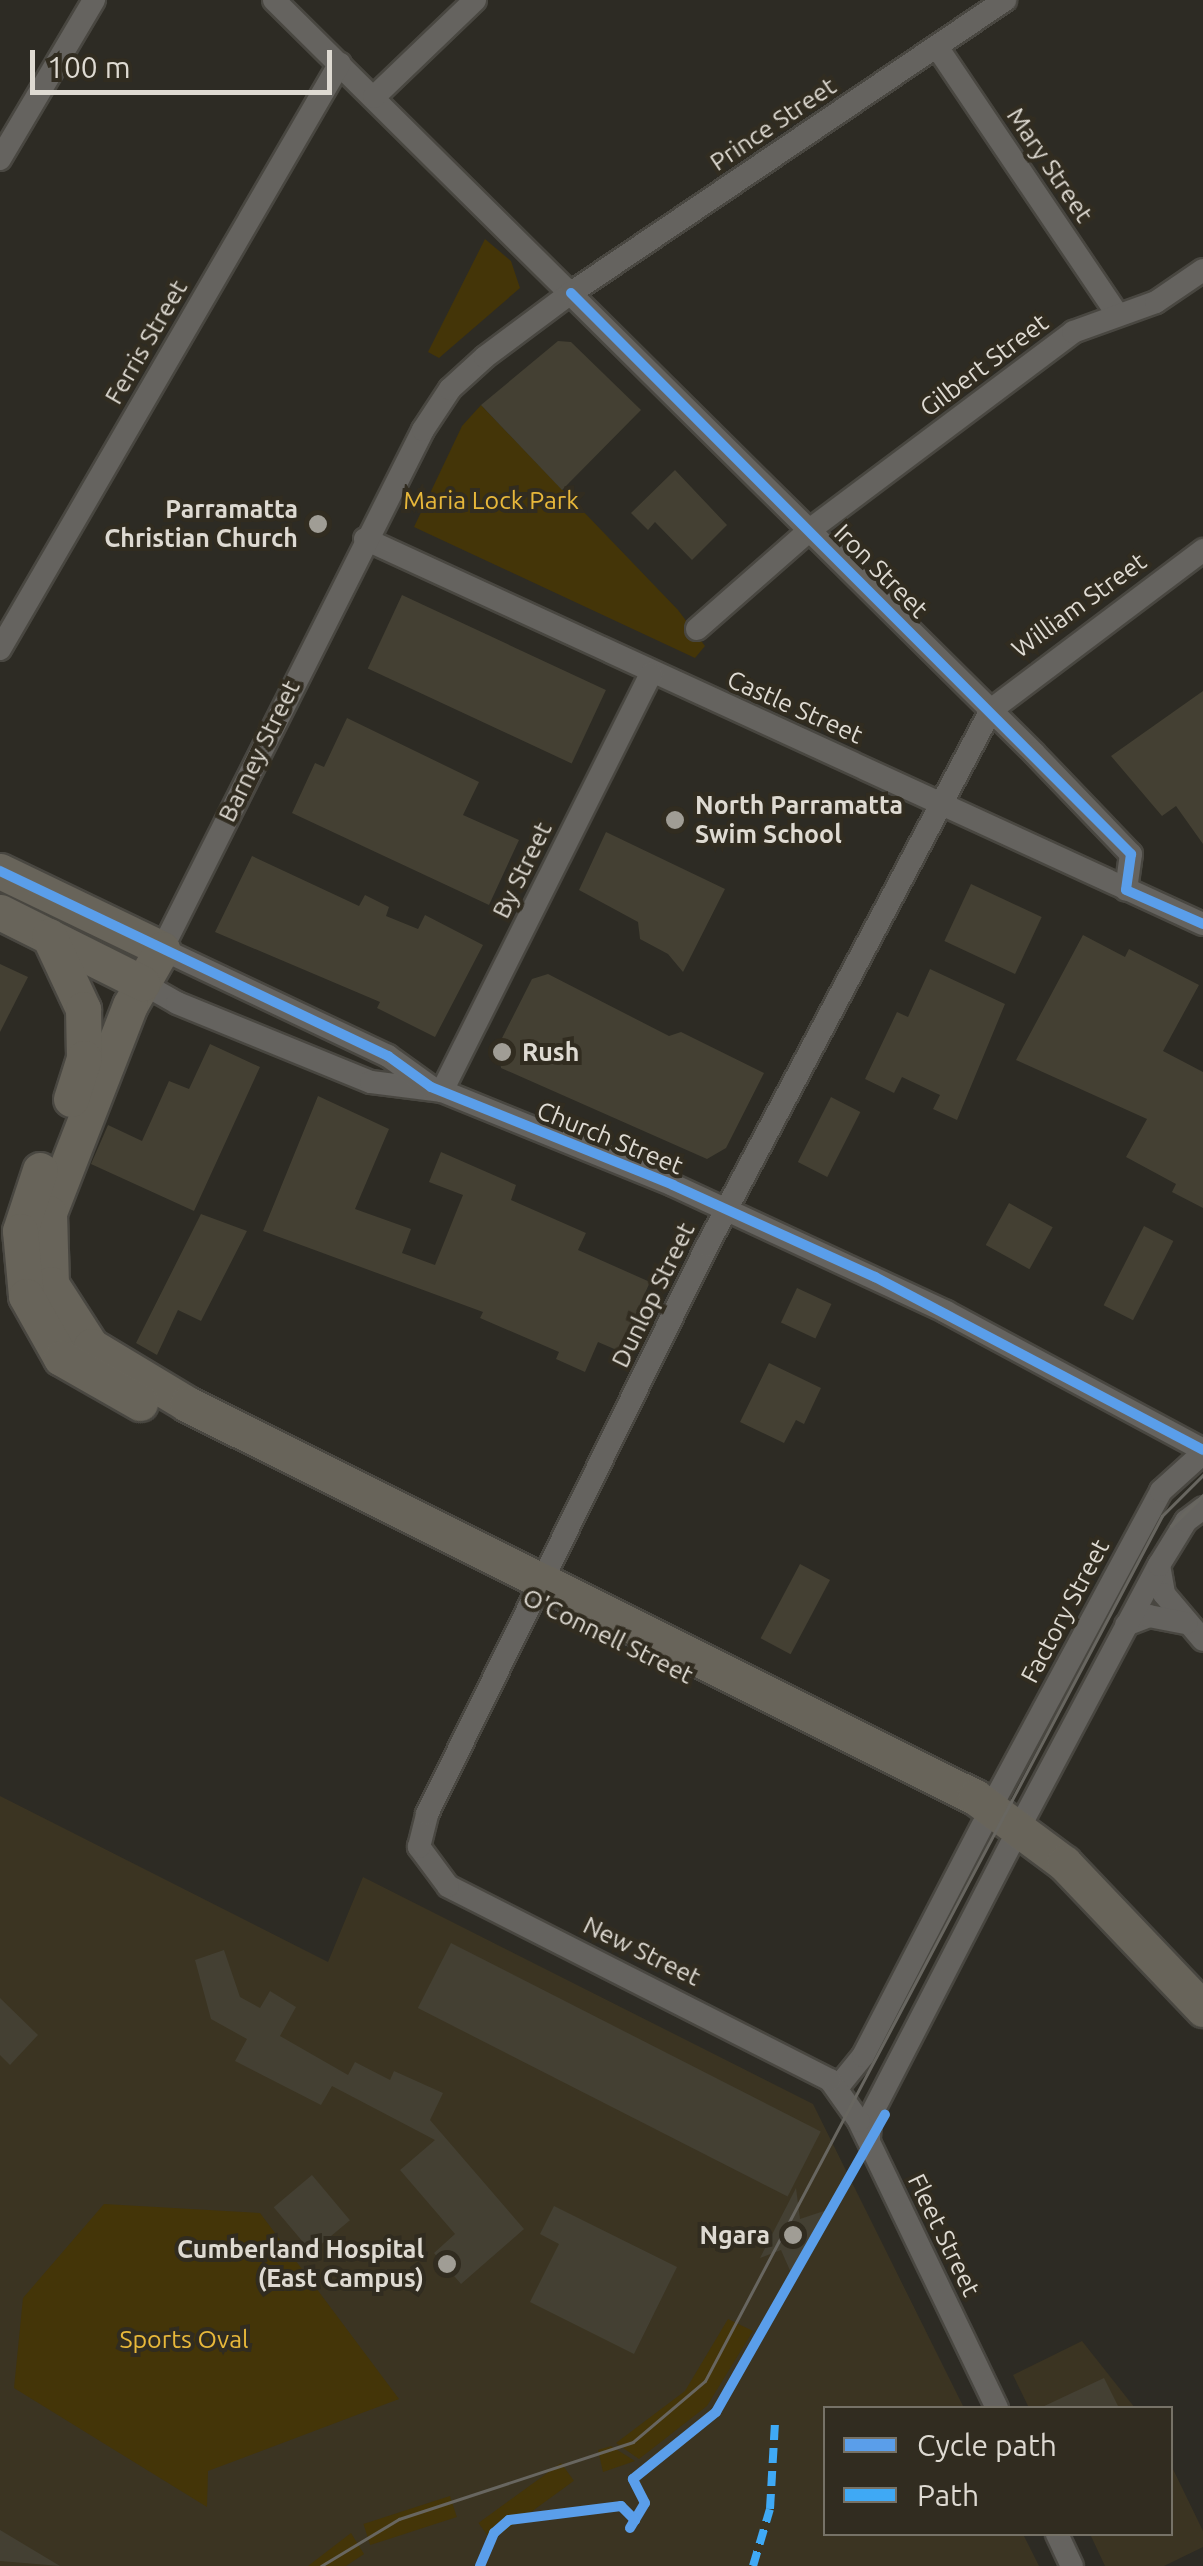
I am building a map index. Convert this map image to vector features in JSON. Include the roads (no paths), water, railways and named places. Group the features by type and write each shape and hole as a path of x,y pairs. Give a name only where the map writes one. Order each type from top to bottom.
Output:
{"main road":[{"name":"Church Street","path":"0,871 162,949"},
{"name":"Church Street","path":"0,912 142,983"},
{"path":"23,1276 20,1231 28,1197 80,1077 86,1040 81,998 49,936"},
{"name":"Barney Street","path":"23,1276 46,1241 56,1190 142,983 162,949"},
{"name":"O'Connell Street","path":"23,1276 128,1373 1064,1863 1203,2009"},
{"name":"O'Connell Street","path":"1000,1827 1203,2038"}],"street":[{"path":"0,158 94,0"},
{"name":"Iron Street","path":"274,0 811,529 1131,854 1126,890"},
{"path":"374,97 475,0"},
{"name":"Prince Street","path":"571,294 1005,0"},
{"name":"Mary Street","path":"937,46 1117,314"},
{"name":"Ferris Street","path":"0,649 340,64"},
{"name":"Gilbert Street","path":"811,529 1073,332 1156,302 1203,270"},
{"name":"Barney Street","path":"162,949 366,539 450,390 571,294"},
{"path":"697,628 811,529"},
{"name":"Castle Street","path":"366,539 1203,924"},
{"name":"William Street","path":"991,710 1203,550"},
{"name":"By Street","path":"437,1089 651,673"},
{"name":"Dunlop Street","path":"424,1861 419,1847 428,1814 727,1210 991,710"},
{"name":"Church Street","path":"162,949 388,1056 437,1089 727,1210 946,1312 1203,1451"},
{"name":"Church Street","path":"142,983 177,1004 371,1082 437,1089"},
{"name":"Factory Street","path":"869,2140 870,2117 1000,1827 1161,1491 1203,1451"},
{"name":"Factory Street","path":"838,2088 863,2056 1186,1521 1203,1508"},
{"path":"1159,1565 1161,1588 1203,1640"},
{"path":"1126,1625 1148,1616 1186,1623"},
{"name":"New Street","path":"424,1861 448,1886 784,2052 838,2088"},
{"name":"Fleet Street","path":"838,2088 869,2140 996,2406"},
{"path":"1058,2536 1072,2566"}],"tram line":[{"path":"321,2566 399,2519 633,2442 705,2381 1162,1516 1203,1475"},
{"path":"1171,1526 1203,1495"}],"place":[{"name":"Parramatta Christian Church","path":"318,524"},
{"name":"North Parramatta Swim School","path":"675,820"},
{"name":"Rush","path":"502,1052"},
{"name":"Ngara","path":"793,2235"},
{"name":"Cumberland Hospital (East Campus)","path":"447,2264"}],"park label":[{"name":"Maria Lock Park","path":"491,500"},
{"name":"Sports Oval","path":"184,2339"}]}
